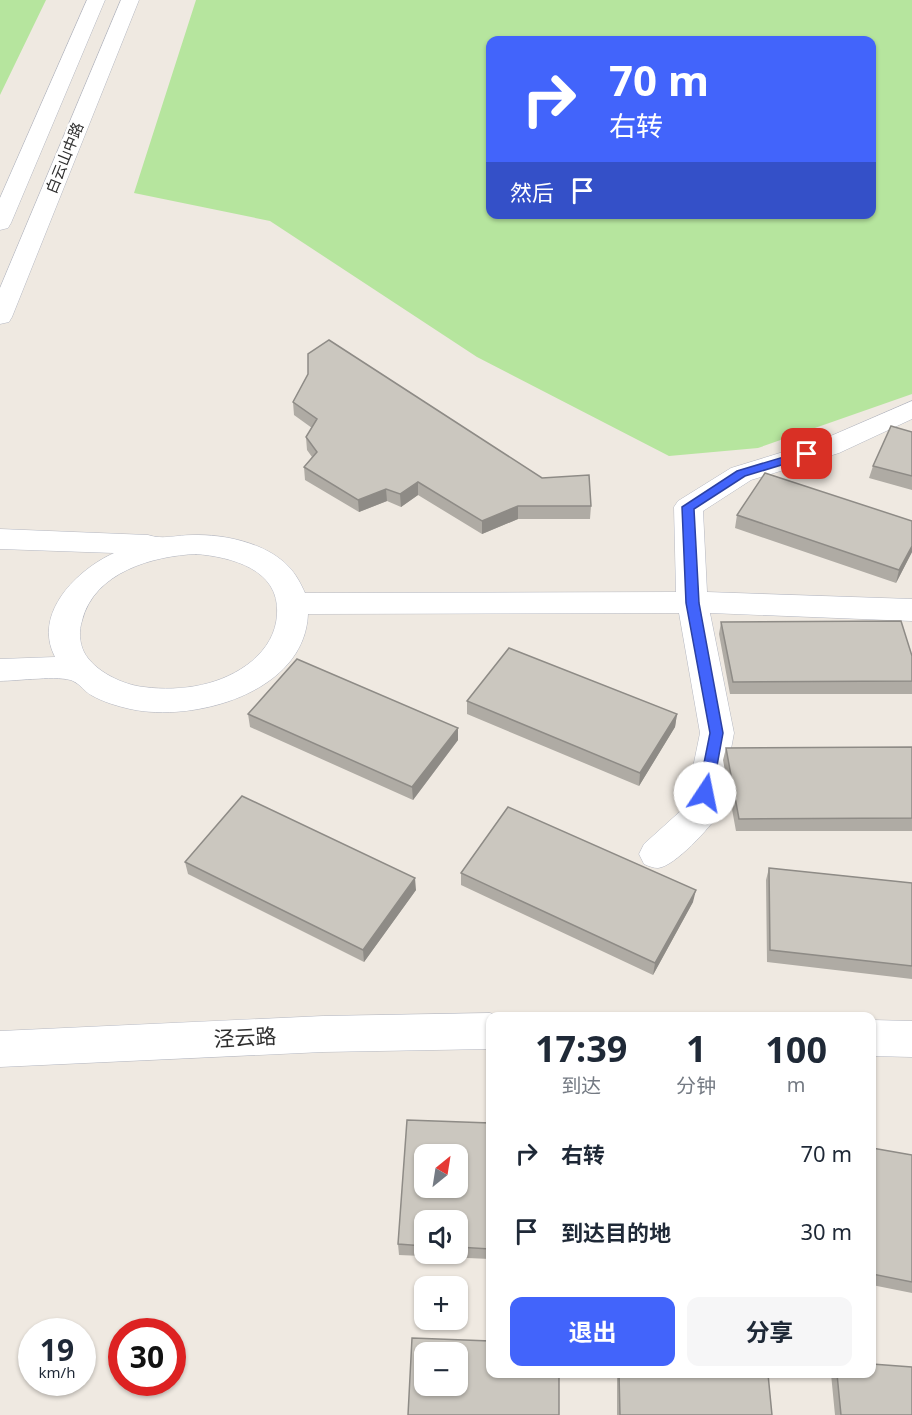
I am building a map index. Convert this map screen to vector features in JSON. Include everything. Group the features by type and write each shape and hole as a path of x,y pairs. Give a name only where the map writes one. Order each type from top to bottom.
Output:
{"street":[{"name":"白云山中路","path":"0,223 96,0"},
{"name":"白云山中路","path":"0,317 130,0"},
{"path":"657,854 701,813 717,733 692,603 688,507 741,474 829,447 912,409"},
{"path":"0,539 164,546 201,544 235,549 264,561 284,580 294,604 292,630 278,654 252,676 217,693 178,700 139,699 105,688 79,670 66,646 66,620 78,595 100,573 130,556 164,546"},
{"path":"294,604 692,603 912,610"},
{"path":"0,670 79,670"},
{"name":"泾云路","path":"0,1049 323,1034 486,1031"},
{"path":"876,1038 912,1039"}],"green space":[{"path":"0,0 46,0 0,95"},
{"path":"196,0 912,0 912,394 758,448 669,456 477,357 270,221 134,193"}],"building":[{"path":"329,340 542,478 589,475 591,506 518,506 482,521 418,482 400,494 386,489 358,500 304,467 317,452 306,437 317,419 293,402 308,374 308,354"},
{"path":"891,426 912,432 912,476 873,466"},
{"path":"765,473 912,521 912,546 899,570 737,515"},
{"path":"901,621 912,656 912,681 733,682 721,622"},
{"path":"509,648 677,714 640,773 467,701"},
{"path":"297,659 458,728 412,787 248,714"},
{"path":"912,747 912,818 739,819 726,748"},
{"path":"242,796 415,878 363,950 185,862"},
{"path":"508,807 696,890 655,963 461,873"},
{"path":"769,868 912,883 912,966 770,950"},
{"path":"407,1120 486,1123 486,1249 468,1248 468,1210 414,1210 414,1245 398,1244"},
{"path":"876,1149 912,1155 912,1282 876,1275"},
{"path":"412,1338 486,1341 486,1378 559,1378 559,1415 408,1415"},
{"path":"876,1364 912,1367 912,1415 841,1415 837,1378 876,1378"},
{"path":"619,1378 768,1378 772,1415 620,1415"}],"route":[{"path":"705,793 717,733 692,603 688,507 741,474 807,454"}]}
